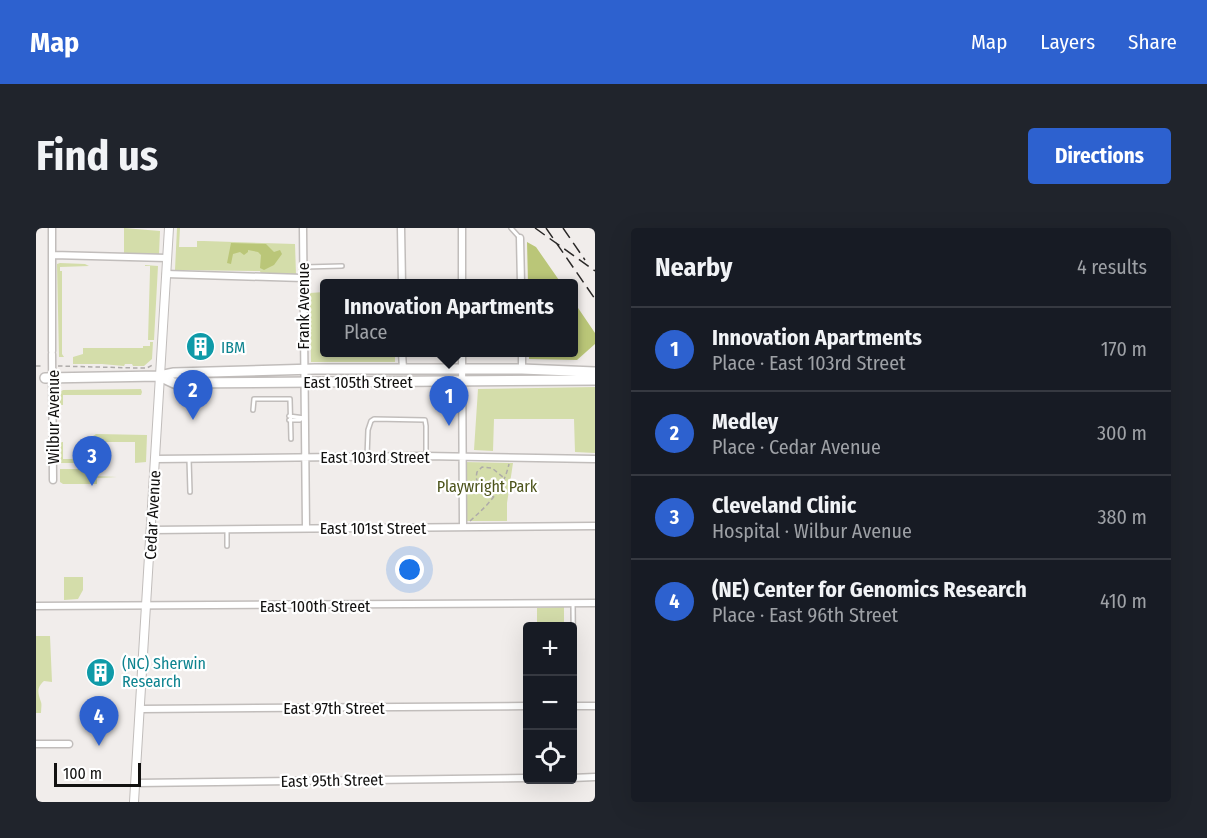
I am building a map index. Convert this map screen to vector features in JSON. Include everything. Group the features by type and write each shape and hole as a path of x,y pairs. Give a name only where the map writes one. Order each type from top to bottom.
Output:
{"main road":[{"name":"East 105th Street","path":"44,378 303,370 522,369 595,372"},
{"name":"East 105th Street","path":"159,376 174,383 595,380"}],"street":[{"name":"Wilbur Avenue","path":"52,228 52,352 44,378 53,480"},
{"name":"Cedar Avenue","path":"134,802 169,228"},
{"name":"Frank Avenue","path":"303,228 303,418 306,528"},
{"path":"401,228 402,279"},
{"path":"462,228 462,279"},
{"path":"520,238 520,279"},
{"path":"52,255 167,258"},
{"path":"166,274 303,278"},
{"path":"402,357 403,369"},
{"path":"462,357 463,527"},
{"path":"522,357 522,369"},
{"name":"East 103rd Street","path":"155,459 426,456 595,459"},
{"name":"East 101st Street","path":"151,530 595,526"},
{"name":"East 100th Street","path":"36,606 595,603"},
{"name":"East 97th Street","path":"141,709 523,706"},
{"path":"577,706 595,706"},
{"path":"36,744 69,744"},
{"path":"577,777 595,777"},
{"name":"East 95th Street","path":"136,783 523,778"}],"lane":[{"path":"511,228 520,238"},
{"path":"303,267 342,266"},
{"path":"253,410 254,399 289,398 291,439"},
{"path":"290,418 303,418"},
{"path":"367,457 371,421 393,419 425,420 426,456"},
{"path":"189,459 190,492"},
{"path":"227,529 227,546"},
{"path":"573,603 573,676"}],"path":[{"path":"57,366 147,368 153,364"},
{"path":"36,366 42,366"},
{"path":"470,521 495,498 505,479 510,462"},
{"path":"495,498 480,488 476,480 477,472 482,467 488,466 505,479"}],"green space":[{"path":"124,228 160,231 159,254 124,253"},
{"path":"177,228 180,228 179,247 197,247 197,241 295,244 296,274 261,274 260,271 175,270"},
{"path":"527,242 536,247 558,279 528,279"},
{"path":"231,243 266,244 274,252 280,250 282,254 274,265 264,270 260,268 261,255 248,250 244,255 240,252 233,254 231,264 227,263"},
{"path":"57,264 89,266 60,267 62,271 62,354 64,357 59,357"},
{"path":"145,265 158,266 154,340 148,340 150,266"},
{"path":"320,292 320,357 395,357 395,362 311,362 310,293"},
{"path":"578,308 595,333 595,344 577,360 529,359 529,357 578,357"},
{"path":"150,342 153,342 152,359 144,366 73,364 73,357 83,354 83,348 143,348 143,346 150,346"},
{"path":"595,387 595,453 575,452 574,419 494,419 493,451 474,450 478,389"},
{"path":"141,389 141,395 63,395 63,405 60,405 60,392 63,390"},
{"path":"96,434 147,435 146,462 135,463 135,442 94,442 93,463 60,463 60,442 63,442 63,459 90,459 90,443 93,442 93,436"},
{"name":"Playwright Park","path":"464,462 513,463 507,503 507,521 465,521"},
{"path":"60,469 93,469 94,476 117,477 97,478 97,484 63,484 60,482"},
{"path":"64,577 83,577 83,590 78,599 64,600"},
{"path":"564,607 564,622 537,622 537,608"},
{"path":"36,636 50,636 52,682 44,681 39,688 41,713 36,713"}],"railway":[{"path":"535,228 595,271"},
{"path":"546,228 595,299"},
{"path":"563,228 585,260"}],"place":[{"name":"IBM","path":"200,347"},
{"name":"Medley","path":"193,420"},
{"name":"Innovation Apartments","path":"449,426"},
{"name":"Cleveland Clinic","path":"92,486"},
{"name":"(NC) Sherwin Research","path":"101,672"},
{"name":"(NE) Center for Genomics Research","path":"99,746"}]}
